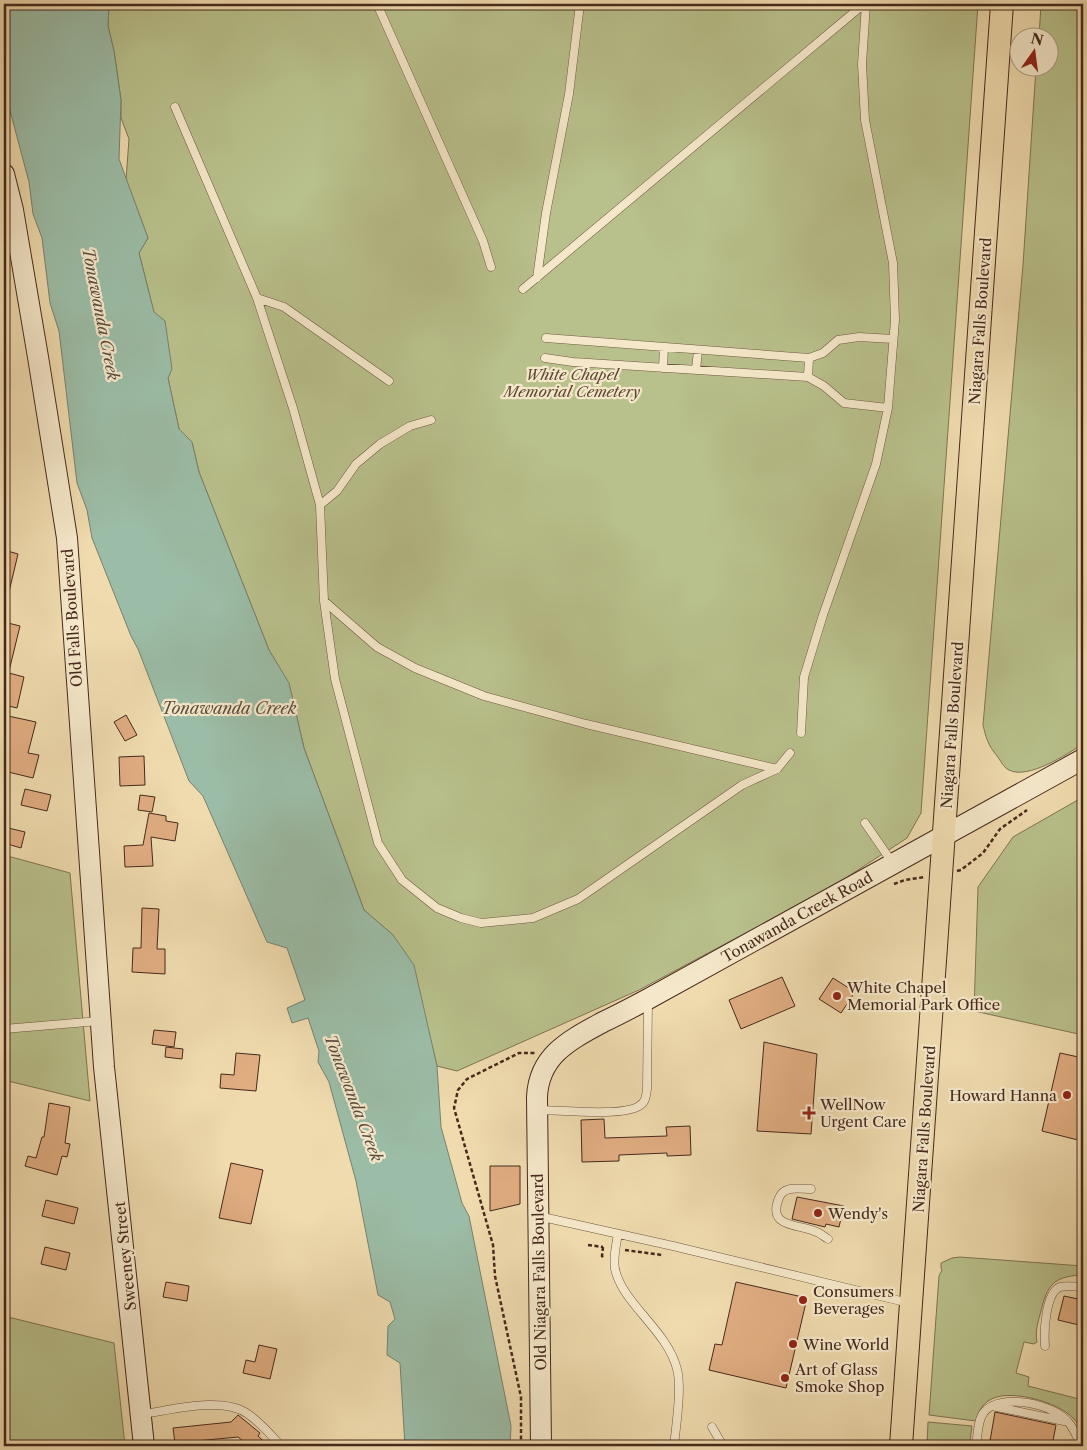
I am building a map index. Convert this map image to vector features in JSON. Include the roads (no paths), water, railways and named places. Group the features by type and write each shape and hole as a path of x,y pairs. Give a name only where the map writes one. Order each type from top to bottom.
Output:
{"main road":[{"name":"Niagara Falls Boulevard","path":"901,1446 1002,4"}],"street":[{"name":"Old Falls Boulevard","path":"4,174 13,210 66,538 104,1067"},
{"name":"Tonawanda Creek Road","path":"537,1103 541,1074 546,1064 561,1047 579,1035 648,999 1083,759"},
{"name":"Sweeney Street","path":"104,1067 144,1446"},
{"name":"Old Niagara Falls Boulevard","path":"537,1103 540,1446"}],"lane":[{"path":"377,4 483,241 492,267"},
{"path":"536,278 546,213 569,94 580,4"},
{"path":"523,289 865,4"},
{"path":"801,733 804,677 823,615 876,464 888,408 895,320 893,262 866,120 862,64 865,4"},
{"path":"175,107 257,298 293,408 320,505 324,601 335,680 378,844 402,880 437,908 461,918 481,923 533,918 578,899 742,785 777,769 790,753"},
{"path":"257,298 284,308 389,381"},
{"path":"546,338 809,358 823,353 838,340 859,337 893,339"},
{"path":"662,368 664,347"},
{"path":"696,370 698,350"},
{"path":"545,358 572,362 808,377 824,386 844,402 888,408"},
{"path":"808,377 809,358"},
{"path":"320,505 337,491 356,464 380,444 410,426 432,420"},
{"path":"324,601 377,647 416,668 484,696 586,724 777,769"},
{"path":"865,823 893,864"},
{"path":"537,1103 616,1112 633,1110 641,1105 646,1099 647,1089 646,1011 648,999"},
{"path":"4,1029 102,1020"},
{"path":"811,1189 783,1191 778,1199 776,1211 781,1221 786,1224 815,1231 828,1239"},
{"path":"538,1216 911,1303"},
{"path":"618,1234 615,1258 617,1275 626,1293 669,1349 678,1371 679,1383 674,1446"},
{"path":"1045,1346 1044,1331 1050,1297 1053,1292 1068,1286 1083,1287"},
{"path":"141,1414 205,1406 222,1405 234,1407 247,1413 282,1446"},
{"path":"976,1446 980,1422 984,1412 992,1406 1069,1422 1080,1446"},
{"path":"712,1427 723,1446"}],"water":[{"name":"Tonawanda Creek","path":"4,4 109,4 108,26 114,51 121,100 119,159 148,238 139,253 154,312 165,321 172,369 168,378 179,429 192,442 199,472 269,650 289,683 304,748 364,910 393,935 414,965 437,1066 441,1127 462,1203 469,1216 511,1426 510,1446 405,1446 400,1363 387,1355 388,1326 395,1319 390,1302 378,1295 356,1181 329,1082 318,1062 319,1051 308,1018 292,1023 287,1008 305,1000 287,948 267,942 203,796 189,781 138,649 92,538 87,510 77,483 59,331 50,303 42,238 33,214 29,182 4,88"}],"place":[{"name":"White Chapel Memorial Park Office","path":"837,996"},
{"name":"Howard Hanna","path":"1067,1095"},
{"name":"WellNow Urgent Care","path":"809,1113"},
{"name":"Wendy's","path":"818,1213"},
{"name":"Consumers Beverages","path":"803,1300"},
{"name":"Wine World","path":"793,1344"},
{"name":"Art of Glass Smoke Shop","path":"785,1378"}],"park label":[{"name":"White Chapel Memorial Cemetery","path":"572,382"}]}
